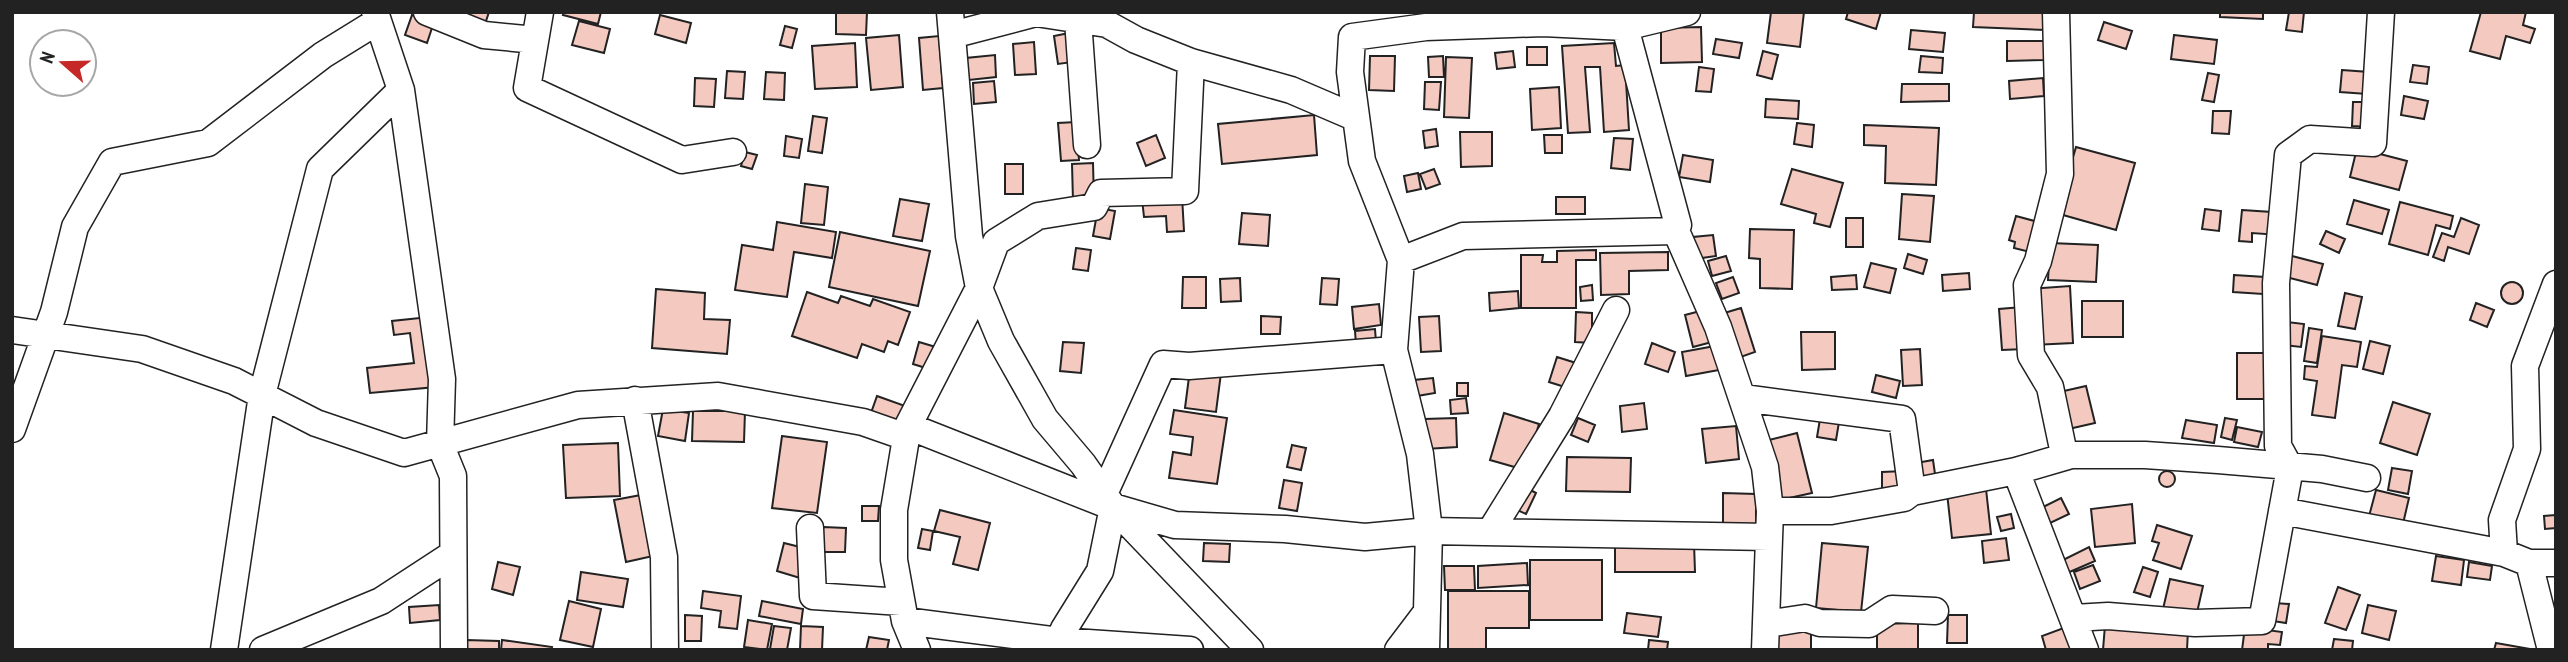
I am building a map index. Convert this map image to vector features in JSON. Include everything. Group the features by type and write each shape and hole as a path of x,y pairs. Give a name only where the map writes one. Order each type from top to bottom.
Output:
{"street":[{"path":"427,12 484,35 535,40"},
{"path":"540,12 527,88 682,160 733,152"},
{"path":"1603,12 1606,18 1625,27 1678,225 1676,231 1718,327 1765,467 1770,511 1766,637 1805,618 1820,622 1869,624 1892,609 1935,611"},
{"path":"1426,650 1429,531 1420,454 1394,350 1401,260 1362,161 1350,72 1352,37 1439,26 1544,23 1625,27 1687,12"},
{"path":"2056,12 2060,174 2038,261 2027,285 2031,355 2050,387 2063,449 2071,455"},
{"path":"2074,618 2108,616 2194,623 2262,621 2290,468 2278,446 2276,283 2288,155 2310,139 2373,143 2381,12"},
{"path":"1250,650 1109,500 1045,419 1001,341 979,288 969,236 951,23 1036,13 1107,24 1136,40 1191,62 1292,90 1354,117"},
{"path":"12,429 46,335 75,227 112,162 208,143 376,17 401,90 442,379 440,444 453,476 454,650"},
{"path":"1078,20 1087,145"},
{"path":"917,650 903,611 894,560 894,510 907,431 979,288 996,242 1038,216 1094,207 1101,193 1185,191 1191,62"},
{"path":"224,650 262,395 320,169 401,90"},
{"path":"1401,260 1463,236 1676,231"},
{"path":"2504,553 2502,520 2527,449 2525,366 2556,284"},
{"path":"1490,532 1562,416 1616,310"},
{"path":"12,330 142,349 234,381 316,423 404,453 578,405 718,396 907,431 1175,525 1285,529 1365,537 1429,531 1769,537"},
{"path":"1057,646 1100,571 1109,500 1163,364 1216,364 1394,350"},
{"path":"1743,398 1902,419 1912,492"},
{"path":"635,400 664,557 665,650"},
{"path":"1770,511 1831,511 1904,498 1912,492 2016,471 2071,455 2145,455 2322,469 2367,478"},
{"path":"2016,471 2085,650"},
{"path":"2282,511 2504,553 2529,563 2556,563"},
{"path":"810,528 813,596 903,611 1057,646 1190,650"},
{"path":"263,650 381,601 453,554"},
{"path":"2529,563 2551,650"},
{"path":"1398,650 1426,613"}],"building":[{"path":"446,12 489,12 485,24"},
{"path":"564,12 601,12 598,24 563,15"},
{"path":"836,12 867,12 866,35 836,34"},
{"path":"1771,12 1804,12 1800,47 1767,43"},
{"path":"1848,12 1881,12 1876,29 1846,19"},
{"path":"1974,12 2047,12 2046,30 1973,27"},
{"path":"2220,12 2263,12 2263,19 2220,17"},
{"path":"2289,12 2304,12 2302,32 2286,30"},
{"path":"2481,12 2526,12 2523,25 2535,29 2530,43 2506,36 2500,59 2470,51"},
{"path":"412,15 434,22 427,43 405,35"},
{"path":"660,15 691,23 686,43 655,34"},
{"path":"579,21 610,29 604,53 572,45"},
{"path":"2104,22 2132,31 2126,49 2098,40"},
{"path":"785,26 797,29 792,48 780,45"},
{"path":"1701,27 1702,62 1661,63 1661,28"},
{"path":"1911,30 1945,33 1943,52 1909,49"},
{"path":"1069,33 1073,62 1058,64 1054,36"},
{"path":"899,35 903,87 871,90 866,38"},
{"path":"2174,35 2217,40 2214,64 2171,59"},
{"path":"939,36 943,88 923,90 919,38"},
{"path":"1716,39 1742,43 1739,58 1713,54"},
{"path":"2007,41 2044,41 2044,60 2007,61"},
{"path":"1034,42 1036,74 1015,75 1013,44"},
{"path":"855,43 857,87 815,89 812,46"},
{"path":"1614,43 1616,66 1625,65 1629,130 1604,132 1600,67 1585,67 1590,132 1568,133 1562,46"},
{"path":"1527,47 1547,47 1547,65 1527,65"},
{"path":"1513,51 1515,67 1497,69 1495,53"},
{"path":"1763,51 1778,55 1772,79 1757,75"},
{"path":"995,55 996,77 969,80 966,58"},
{"path":"1370,56 1395,56 1394,91 1369,90"},
{"path":"1443,56 1444,77 1429,77 1428,57"},
{"path":"1921,56 1943,58 1942,73 1919,72"},
{"path":"1446,57 1472,58 1469,118 1444,117"},
{"path":"2413,65 2429,67 2427,84 2410,82"},
{"path":"1699,67 1714,69 1711,92 1696,91"},
{"path":"2342,70 2369,72 2367,94 2340,92"},
{"path":"727,71 745,72 743,99 725,98"},
{"path":"766,72 785,73 784,100 764,99"},
{"path":"2208,73 2219,75 2214,102 2202,100"},
{"path":"695,78 716,79 714,107 694,106"},
{"path":"2043,78 2044,96 2010,99 2009,81"},
{"path":"994,81 996,102 974,104 973,83"},
{"path":"1425,82 1441,82 1439,110 1424,109"},
{"path":"1902,84 1949,84 1949,101 1901,102"},
{"path":"1559,87 1561,128 1532,130 1530,89"},
{"path":"2404,96 2428,101 2424,119 2401,115"},
{"path":"1766,99 1799,101 1798,119 1765,117"},
{"path":"2353,102 2371,102 2370,127 2352,126"},
{"path":"2213,111 2231,111 2229,134 2212,133"},
{"path":"1314,115 1317,155 1222,164 1218,124"},
{"path":"813,116 827,118 822,153 808,151"},
{"path":"1076,122 1079,160 1061,161 1058,123"},
{"path":"1797,123 1814,125 1812,147 1794,144"},
{"path":"1864,125 1939,128 1936,185 1885,183 1886,146 1864,145"},
{"path":"1436,129 1438,146 1425,148 1423,131"},
{"path":"1460,132 1492,132 1492,166 1461,167"},
{"path":"1156,135 1165,158 1146,166 1137,143"},
{"path":"1544,135 1562,135 1562,153 1545,153"},
{"path":"786,136 802,139 799,158 784,156"},
{"path":"1614,138 1633,139 1630,170 1611,168"},
{"path":"2076,147 2135,163 2116,230 2063,215 2070,187 2065,185"},
{"path":"2357,148 2407,161 2399,190 2350,177"},
{"path":"745,152 757,155 752,169 741,166"},
{"path":"1683,155 1713,160 1710,182 1679,177"},
{"path":"1093,163 1094,200 1073,201 1072,164"},
{"path":"1005,164 1023,164 1023,194 1005,194"},
{"path":"1434,169 1440,184 1426,189 1420,174"},
{"path":"1792,169 1843,183 1830,227 1814,223 1816,214 1781,204"},
{"path":"1418,173 1421,189 1407,192 1404,176"},
{"path":"805,184 828,187 824,225 801,223"},
{"path":"1902,194 1934,196 1930,242 1899,239"},
{"path":"1182,196 1184,231 1167,232 1166,216 1144,217 1142,199"},
{"path":"1556,197 1585,197 1585,214 1556,214"},
{"path":"900,199 929,204 922,241 893,236"},
{"path":"2354,200 2389,210 2382,234 2347,224"},
{"path":"2400,202 2453,216 2450,229 2436,225 2428,255 2389,244"},
{"path":"1098,208 1115,211 1110,239 1093,236"},
{"path":"2205,209 2221,211 2219,231 2202,229"},
{"path":"2242,210 2272,212 2279,235 2252,233 2252,242 2239,241"},
{"path":"1242,213 1270,215 1268,246 1239,244"},
{"path":"2016,216 2042,223 2034,253 2014,248 2015,242 2009,240"},
{"path":"1846,218 1863,218 1863,247 1846,247"},
{"path":"2461,218 2479,225 2469,254 2448,247 2444,261 2433,257 2442,233 2454,237"},
{"path":"777,222 836,232 832,258 794,252 787,297 735,290 742,245 773,250"},
{"path":"1750,229 1794,230 1792,289 1760,288 1760,259 1749,258"},
{"path":"2326,231 2345,239 2339,253 2320,244"},
{"path":"840,232 930,251 918,306 829,287"},
{"path":"1713,235 1716,256 1695,259 1693,237"},
{"path":"2050,243 2098,245 2096,282 2048,280"},
{"path":"1076,248 1091,250 1088,271 1073,269"},
{"path":"1596,250 1596,260 1576,260 1576,308 1521,308 1521,255 1543,255 1542,262 1557,262 1557,251"},
{"path":"1668,252 1668,270 1629,271 1629,294 1601,295 1600,253"},
{"path":"1908,254 1927,260 1923,274 1904,268"},
{"path":"1726,256 1731,271 1712,276 1708,261"},
{"path":"2292,256 2323,264 2317,285 2286,277"},
{"path":"1871,263 1896,269 1890,293 1864,287"},
{"path":"1969,273 1970,289 1943,291 1942,275"},
{"path":"1856,275 1857,289 1832,290 1831,277"},
{"path":"2234,275 2265,277 2263,294 2233,292"},
{"path":"1183,277 1206,277 1206,308 1182,308"},
{"path":"1733,277 1739,293 1722,299 1716,283"},
{"path":"1240,278 1241,301 1221,302 1220,279"},
{"path":"1322,278 1339,279 1337,305 1320,304"},
{"path":"2512,282 2520,285 2523,293 2520,301 2512,304 2504,301 2501,293 2504,285"},
{"path":"1592,285 1593,300 1581,301 1580,287"},
{"path":"2070,286 2073,343 2033,345 2030,289"},
{"path":"656,289 705,293 704,319 730,320 727,354 652,348"},
{"path":"1518,291 1519,308 1490,311 1489,293"},
{"path":"807,292 838,303 841,296 870,306 873,299 910,312 898,345 888,341 884,352 862,344 857,358 792,336"},
{"path":"2345,293 2362,297 2355,329 2338,326"},
{"path":"2082,301 2123,301 2123,337 2082,337"},
{"path":"2476,303 2494,310 2487,327 2470,320"},
{"path":"1379,304 1381,325 1354,329 1352,307"},
{"path":"2022,307 2025,349 2002,350 1999,309"},
{"path":"1741,308 1755,352 1735,359 1721,314"},
{"path":"1704,310 1712,342 1693,347 1685,315"},
{"path":"1576,312 1592,313 1592,343 1575,342"},
{"path":"1261,316 1281,317 1280,334 1261,334"},
{"path":"1439,316 1441,351 1421,352 1419,317"},
{"path":"429,317 436,387 370,393 367,368 414,363 410,333 394,335 392,321"},
{"path":"2287,322 2304,324 2301,347 2284,345"},
{"path":"2309,328 2322,330 2317,363 2304,361"},
{"path":"1375,329 1376,342 1356,344 1355,331"},
{"path":"1801,332 1835,332 1835,369 1802,370"},
{"path":"2322,336 2361,342 2357,367 2342,365 2335,418 2312,415 2317,381 2304,379 2305,366 2317,367"},
{"path":"2370,341 2390,346 2383,374 2363,369"},
{"path":"919,342 939,348 932,370 913,364"},
{"path":"1063,342 1084,343 1081,373 1060,371"},
{"path":"1652,343 1675,352 1668,372 1645,364"},
{"path":"1715,346 1719,370 1686,376 1682,352"},
{"path":"1920,349 1922,385 1903,386 1901,350"},
{"path":"2237,353 2265,353 2266,399 2237,399"},
{"path":"1557,357 1576,363 1568,388 1549,382"},
{"path":"1190,369 1221,373 1216,412 1185,408"},
{"path":"1876,375 1900,381 1896,398 1872,392"},
{"path":"1433,378 1435,393 1417,396 1414,380"},
{"path":"1457,383 1468,383 1468,396 1457,396"},
{"path":"2086,386 2095,423 2064,430 2055,393"},
{"path":"877,396 908,407 902,424 871,413"},
{"path":"1466,398 1468,413 1451,414 1450,400"},
{"path":"2393,402 2430,414 2417,455 2380,443"},
{"path":"1644,403 1647,429 1622,432 1620,406"},
{"path":"663,409 689,413 685,441 658,436"},
{"path":"1174,410 1227,418 1217,484 1169,478 1173,452 1191,455 1193,437 1170,434"},
{"path":"693,411 745,411 744,442 692,441"},
{"path":"1504,413 1539,424 1525,470 1490,460"},
{"path":"1456,418 1457,447 1426,449 1424,419"},
{"path":"1578,418 1595,425 1588,442 1571,435"},
{"path":"2225,418 2237,420 2232,440 2221,437"},
{"path":"1820,419 1839,422 1836,440 1817,437"},
{"path":"2186,420 2217,425 2214,443 2182,438"},
{"path":"1736,426 1739,459 1706,463 1702,429"},
{"path":"2237,427 2262,432 2258,447 2234,442"},
{"path":"1797,433 1812,493 1780,500 1765,441"},
{"path":"782,436 827,442 817,513 772,508"},
{"path":"618,443 620,496 566,498 563,445"},
{"path":"1292,445 1306,448 1301,470 1287,467"},
{"path":"1567,457 1631,458 1630,492 1566,491"},
{"path":"1933,460 1936,481 1919,484 1916,463"},
{"path":"2392,468 2412,471 2408,494 2388,490"},
{"path":"1904,471 1905,494 1882,495 1882,472"},
{"path":"2164,471 2170,471 2175,479 2173,485 2164,487 2159,482 2159,476"},
{"path":"1284,480 1302,483 1297,511 1279,508"},
{"path":"1525,487 1536,493 1526,514 1515,509"},
{"path":"1986,489 1991,534 1952,538 1947,493"},
{"path":"2376,490 2409,498 2402,528 2368,520"},
{"path":"1723,493 1756,494 1756,526 1723,525"},
{"path":"641,495 653,556 626,562 614,500"},
{"path":"2061,498 2069,514 2046,525 2039,509"},
{"path":"2132,504 2135,543 2095,547 2091,509"},
{"path":"862,506 879,506 878,521 862,521"},
{"path":"940,510 990,523 978,570 953,564 960,537 934,531"},
{"path":"2011,514 2014,528 2001,531 1997,517"},
{"path":"2555,515 2556,528 2545,529 2544,516"},
{"path":"2157,525 2192,536 2181,569 2153,560 2159,543 2152,541"},
{"path":"823,527 846,528 845,552 822,552"},
{"path":"922,529 933,531 930,550 918,548"},
{"path":"2006,538 2009,560 1984,563 1982,541"},
{"path":"784,543 808,549 800,578 777,571"},
{"path":"1204,543 1230,544 1229,562 1203,561"},
{"path":"1694,543 1695,572 1615,572 1615,544"},
{"path":"1822,543 1868,547 1861,612 1816,608"},
{"path":"2089,547 2095,561 2065,574 2059,562"},
{"path":"2436,556 2464,560 2461,585 2432,581"},
{"path":"1530,560 1602,560 1602,620 1530,620"},
{"path":"498,562 520,567 513,595 492,589"},
{"path":"2469,562 2492,566 2490,580 2467,577"},
{"path":"1527,563 1528,585 1478,588 1478,566"},
{"path":"2093,565 2100,581 2080,589 2074,572"},
{"path":"1444,566 1474,566 1475,590 1445,590"},
{"path":"2143,567 2158,572 2150,597 2134,592"},
{"path":"581,572 628,579 623,607 577,600"},
{"path":"2170,579 2203,586 2196,617 2163,609"},
{"path":"2338,587 2360,595 2346,630 2325,623"},
{"path":"703,591 741,596 737,629 719,627 721,611 701,608"},
{"path":"1448,591 1529,591 1529,628 1486,628 1486,650 1448,650"},
{"path":"569,601 601,609 593,647 560,640"},
{"path":"762,601 803,609 801,624 759,616"},
{"path":"2275,603 2289,604 2286,623 2273,621"},
{"path":"439,605 440,620 410,623 409,607"},
{"path":"2368,605 2396,611 2389,640 2362,633"},
{"path":"1627,613 1661,617 1658,637 1624,633"},
{"path":"685,615 702,616 701,641 685,641"},
{"path":"1948,615 1967,615 1967,643 1947,643"},
{"path":"748,620 772,624 767,650 744,647"},
{"path":"1918,623 1918,650 1877,650 1877,624"},
{"path":"2105,625 2188,630 2187,650 2103,650"},
{"path":"774,626 791,628 787,650 770,649"},
{"path":"801,626 823,627 822,650 800,650"},
{"path":"2069,626 2077,650 2046,650 2042,636"},
{"path":"2245,627 2282,632 2280,645 2268,644 2268,650 2242,650"},
{"path":"1776,631 1811,631 1811,650 1776,650"},
{"path":"869,637 889,640 887,650 866,650"},
{"path":"2334,639 2353,641 2352,650 2332,650"},
{"path":"466,640 499,641 499,650 466,650"},
{"path":"502,640 552,647 551,650 501,650"},
{"path":"1649,640 1668,642 1667,650 1648,650"},
{"path":"2496,643 2530,649 2494,650"}]}
